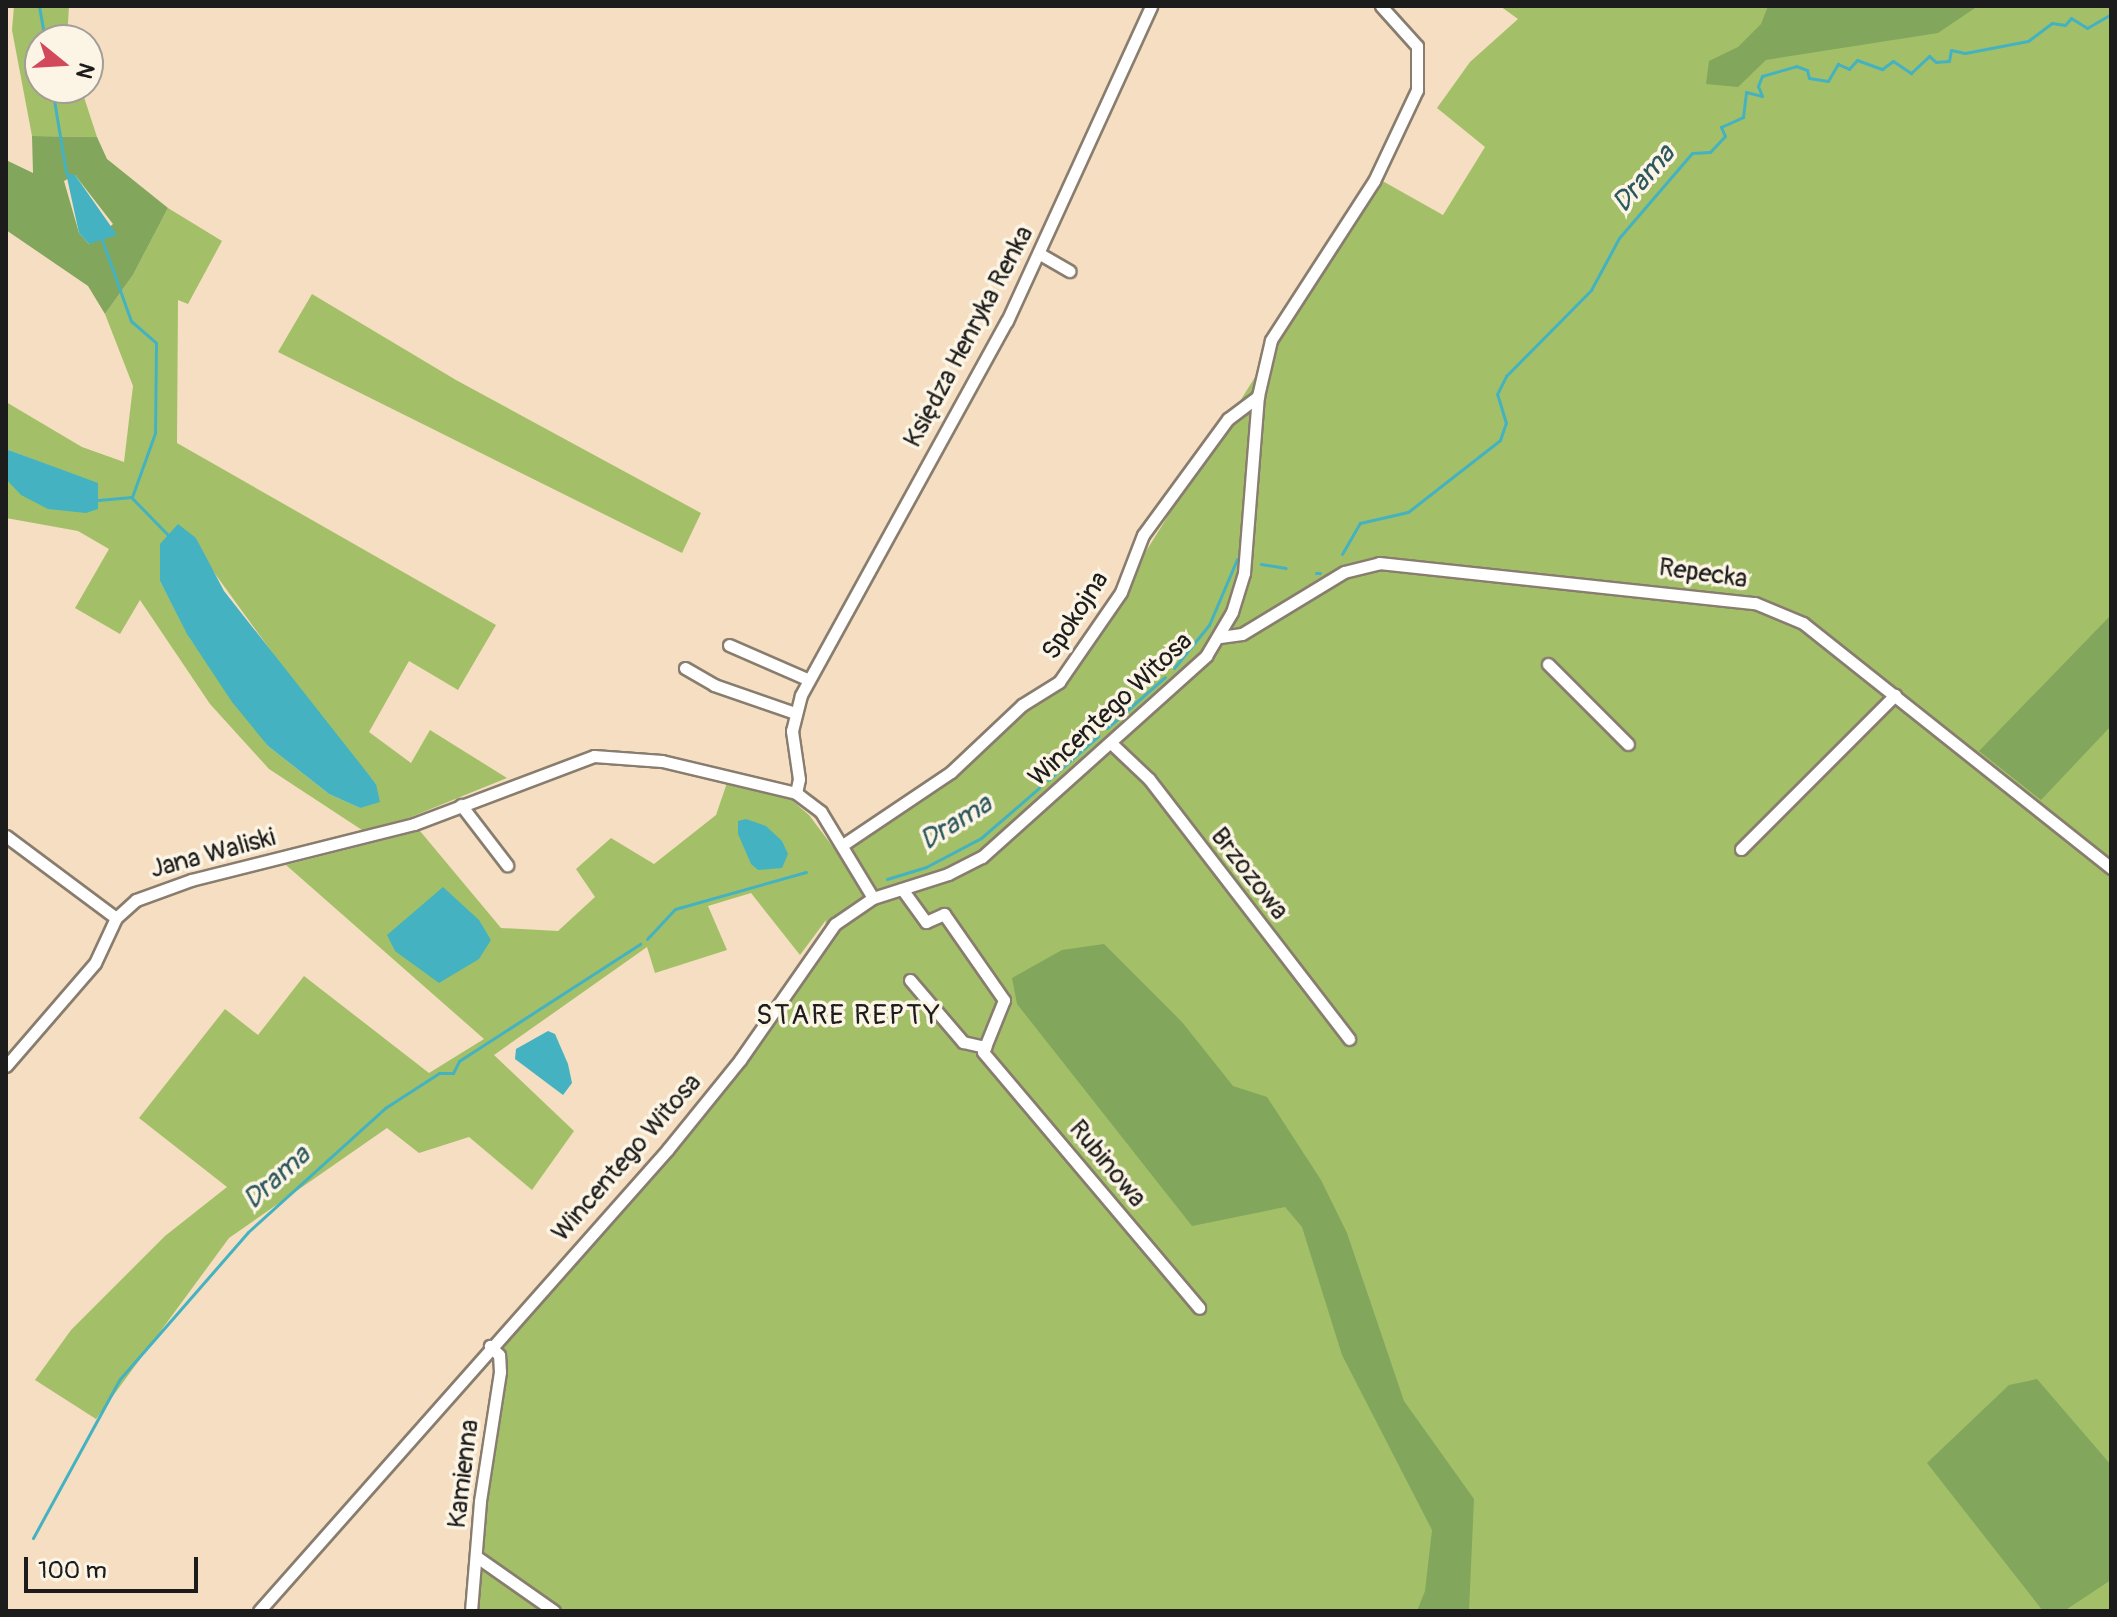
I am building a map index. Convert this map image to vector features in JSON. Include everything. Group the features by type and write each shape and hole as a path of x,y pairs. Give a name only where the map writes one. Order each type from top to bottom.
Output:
{"street":[{"name":"Księdza Henryka Renka","path":"796,793 795,713 809,680 1040,254 1151,6"},
{"name":"Wincentego Witosa","path":"259,1611 675,1140 740,1060 835,924 873,898 982,857 1187,675 1220,637 1244,573 1251,531 1258,396 1265,355 1285,311 1374,181 1417,90 1417,46 1381,6"},
{"path":"1040,254 1070,271"},
{"name":"Spokojna","path":"844,844 940,780 1022,705 1059,682 1121,592 1143,535 1228,419 1258,396"},
{"name":"Repecka","path":"1220,637 1242,634 1355,567 1399,564 1755,603 1803,623 2111,868"},
{"path":"729,645 809,680"},
{"path":"1548,664 1628,744"},
{"path":"685,668 714,685 795,713"},
{"path":"1741,849 1895,695"},
{"name":"Brzozowa","path":"1111,743 1149,779 1349,1039"},
{"name":"Jana Waliski","path":"116,918 158,890 414,824 594,756 662,761 796,793 821,812 844,844 873,898"},
{"path":"461,805 507,865"},
{"path":"6,836 116,918 95,963 6,1066"},
{"path":"902,889 926,922 944,914 1004,1000 985,1047"},
{"name":"Rubinowa","path":"910,980 963,1042 985,1047 983,1052 1199,1308"},
{"name":"Kamienna","path":"471,1611 480,1501 500,1372 499,1355 490,1346"},
{"path":"477,1557 554,1611"}],"green space":[{"path":"14,6 69,6 68,24 24,24 24,94 12,30"},
{"path":"1500,6 2111,6 2111,1611 469,1611 504,1340 703,1113 822,947 826,920 800,955 751,893 708,906 727,950 655,973 647,947 494,1055 574,1131 532,1190 469,1137 419,1153 387,1128 229,1238 96,1419 35,1380 71,1330 165,1236 227,1187 139,1118 225,1009 258,1035 304,976 429,1073 484,1039 286,865 420,831 501,928 558,931 595,897 576,869 611,838 654,864 716,815 728,780 788,797 809,815 839,855 841,845 964,760 1047,685 1106,615 1379,179 1443,215 1485,147 1437,108 1470,62 1518,19"},
{"path":"1768,6 1978,6 1938,33 1766,60 1738,87 1706,84 1709,61 1738,47 1761,24"},
{"path":"26,104 86,104 97,137 32,136"},
{"path":"32,136 97,137 107,159 168,208 133,275 105,314 88,286 6,230 6,160 33,173","holes":["75,175 113,224 89,244 79,233 64,181"]},
{"path":"168,208 222,241 188,304 178,300 177,443 496,625 458,690 409,661 369,732 411,763 430,730 507,778 406,819 362,830 269,769 210,704 140,600 120,634 75,608 109,549 78,531 6,518 6,479 98,484 6,449 6,402 82,447 124,462 133,386 105,314 133,275","holes":["196,538 205,560 316,713 376,784 360,808 329,794 268,746 191,640 160,581"]},
{"path":"312,294 456,380 701,513 682,553 278,352"},
{"path":"2111,615 2111,726 2041,800 1979,751"},
{"path":"1104,944 1182,1022 1233,1086 1267,1097 1321,1180 1347,1233 1404,1401 1474,1499 1469,1611 1417,1611 1425,1591 1432,1530 1342,1355 1302,1227 1285,1207 1192,1226 1017,1004 1012,978 1062,950"},
{"path":"2037,1379 2111,1465 2111,1580 2064,1611 2043,1611 1927,1463 2009,1385"}],"water":[{"path":"66,173 75,175 117,235 89,244 79,233"},
{"path":"6,449 98,483 98,509 86,513 48,509 21,495 6,479"},
{"path":"178,524 196,538 224,591 376,784 380,802 360,808 329,794 268,746 232,702 187,634 160,581 160,544"},
{"path":"746,819 766,826 782,841 788,854 782,868 758,870 751,864 738,834 738,821"},
{"path":"443,887 479,920 491,940 479,959 439,983 395,951 387,935"},
{"path":"548,1031 555,1034 568,1064 572,1083 563,1095 515,1059 516,1049"}],"waterway":[{"path":"39,6 42,24"},
{"name":"Drama","path":"1342,554 1360,523 1408,512 1500,440 1506,423 1497,394 1506,376 1591,290 1619,238 1692,153 1710,152 1725,136 1721,127 1743,117 1746,92 1762,96 1758,86 1762,76 1796,66 1807,70 1809,78 1828,81 1838,64 1849,69 1857,60 1882,69 1893,61 1911,73 1929,56 1936,62 1949,61 1951,50 1965,53 2028,41 2052,23 2065,25 2071,18 2087,28 2111,14"},
{"path":"55,104 66,173"},
{"path":"102,240 131,321 156,343 155,433 132,497"},
{"path":"98,500 132,497"},
{"path":"132,498 168,535"},
{"name":"Drama","path":"1174,668 1209,625 1237,559"},
{"name":"Drama","path":"1261,564 1286,568"},
{"name":"Drama","path":"1107,728 1165,677"},
{"name":"Drama","path":"1048,780 1098,736"},
{"name":"Drama","path":"887,879 926,867 981,838 1039,788"},
{"name":"Drama","path":"647,939 675,909 806,872"},
{"name":"Drama","path":"33,1538 119,1380 248,1232 385,1108 439,1073 453,1073 459,1061 640,944"}],"district":[{"name":"STARE REPTY","path":"849,1016"}]}
